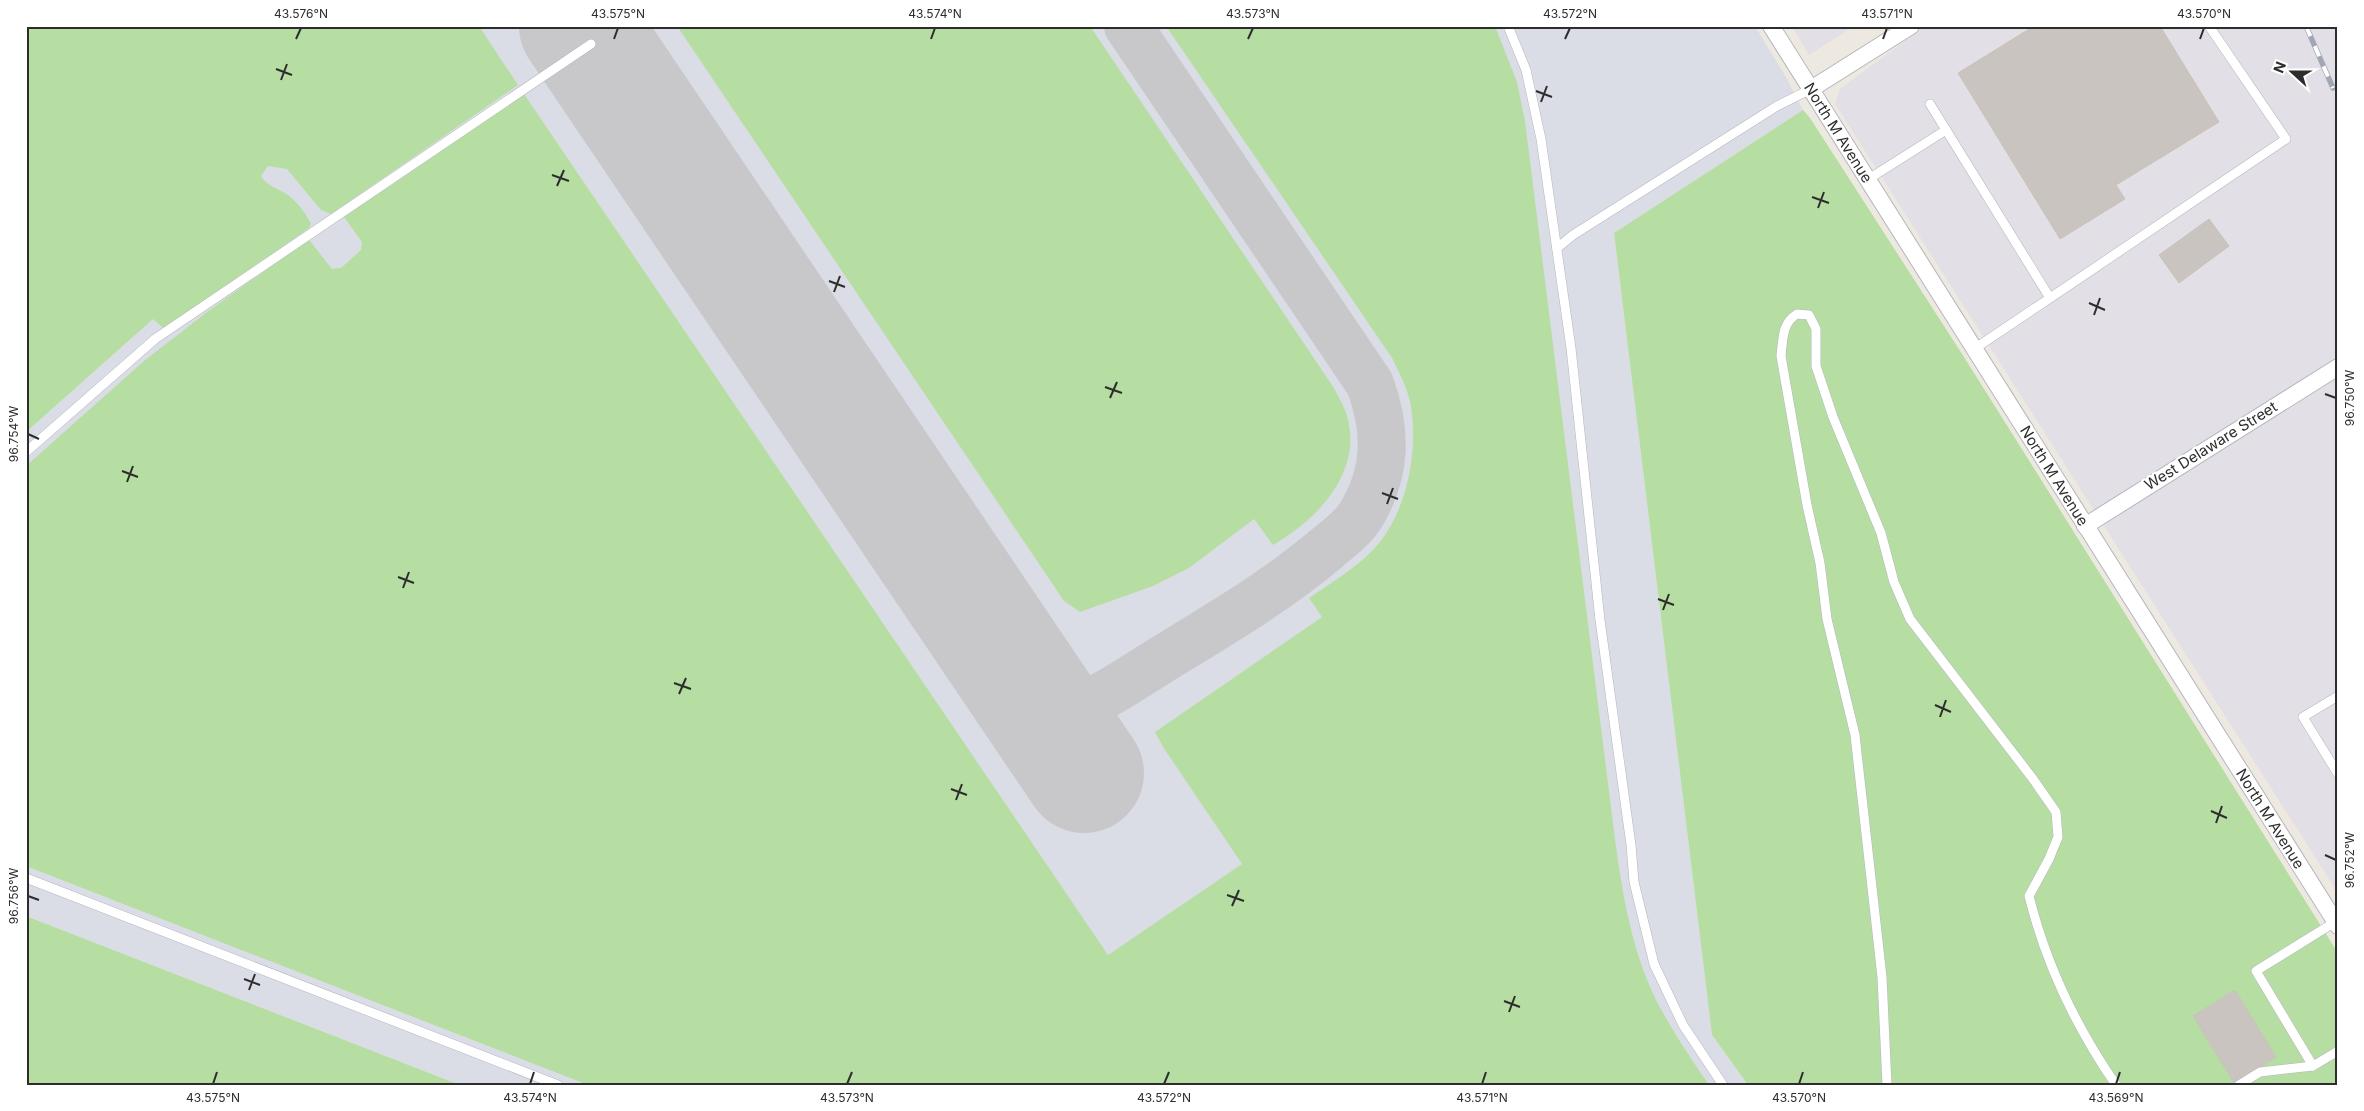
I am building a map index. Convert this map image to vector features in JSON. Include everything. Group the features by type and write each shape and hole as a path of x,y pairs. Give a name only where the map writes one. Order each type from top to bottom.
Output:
{"street":[{"name":"North M Avenue","path":"1771,26 2337,924"},
{"path":"1811,89 1911,26"},
{"name":"West Delaware Street","path":"2085,526 2338,367"}],"lane":[{"path":"1508,26 1526,70 1541,139 1571,348 1600,620 1634,882 1654,964 1683,1025 1723,1085"},
{"path":"1974,349 2286,139 2209,26"},
{"path":"26,452 154,339 591,44"},
{"path":"1556,248 1581,230 1777,106 1811,89"},
{"path":"1930,104 2050,298"},
{"path":"1867,180 1946,130"},
{"path":"1887,1085 1884,1070 1886,1044 1882,977 1856,735 1827,619 1820,563 1807,505 1781,356 1783,333 1788,319 1798,314 1809,315 1816,329 1816,366 1833,417 1881,534 1894,582 1910,619 2033,779 2056,812 2058,838 2049,860 2029,896 2061,990 2096,1056 2116,1085"},
{"path":"2338,696 2303,717 2338,774"},
{"path":"26,878 558,1085"},
{"path":"2313,1066 2256,970 2337,924"},
{"path":"2239,1085 2260,1072 2313,1066 2338,1051"}],"shaded area":[{"path":"26,26 1755,26 1803,110 1614,233 1712,1035 1748,1085 460,1085 26,916"},
{"path":"1792,26 1854,26 1809,55"},
{"path":"1925,26 2338,26 2338,893 1835,104 1840,89"}],"green space":[{"path":"26,26 479,26 518,85 331,214 321,210 287,169 268,166 261,176 267,183 288,195 298,204 311,224 309,228 164,329 153,319 26,432"},
{"path":"677,26 1090,26 1334,388 1347,416 1350,440 1348,459 1341,477 1331,494 1305,523 1273,545 1254,519 1189,568 1153,586 1080,612 1064,601"},
{"path":"1166,26 1495,26 1517,82 1525,121 1615,839 1626,906 1636,949 1652,991 1673,1030 1709,1085 588,1085 26,866 26,466 144,361 207,312 305,242 310,241 332,269 341,268 361,250 362,242 344,217 524,94 1108,955 1242,864 1163,747 1155,732 1322,617 1309,598 1342,576 1373,550 1384,536 1401,504 1413,450 1412,415 1408,393 1392,358"},
{"path":"1803,110 1964,357 2338,953 2338,1085 1748,1085 1712,1035 1614,233"},
{"path":"26,916 460,1085 26,1085"}],"building":[{"path":"2034,26 2160,26 2219,122 2116,185 2125,199 2060,239 1958,73"},
{"path":"2209,219 2229,246 2179,283 2159,255"},
{"path":"2235,990 2276,1057 2234,1083 2193,1016"}],"taxiway":[{"path":"1027,691 1041,699 1062,706 1085,705 1228,619 1288,579 1350,529 1358,520 1370,499 1380,467 1382,451 1379,418 1370,384 1128,26"}],"runway":[{"path":"579,26 1084,773"}],"railway":[{"path":"2306,26 2333,88"}]}
